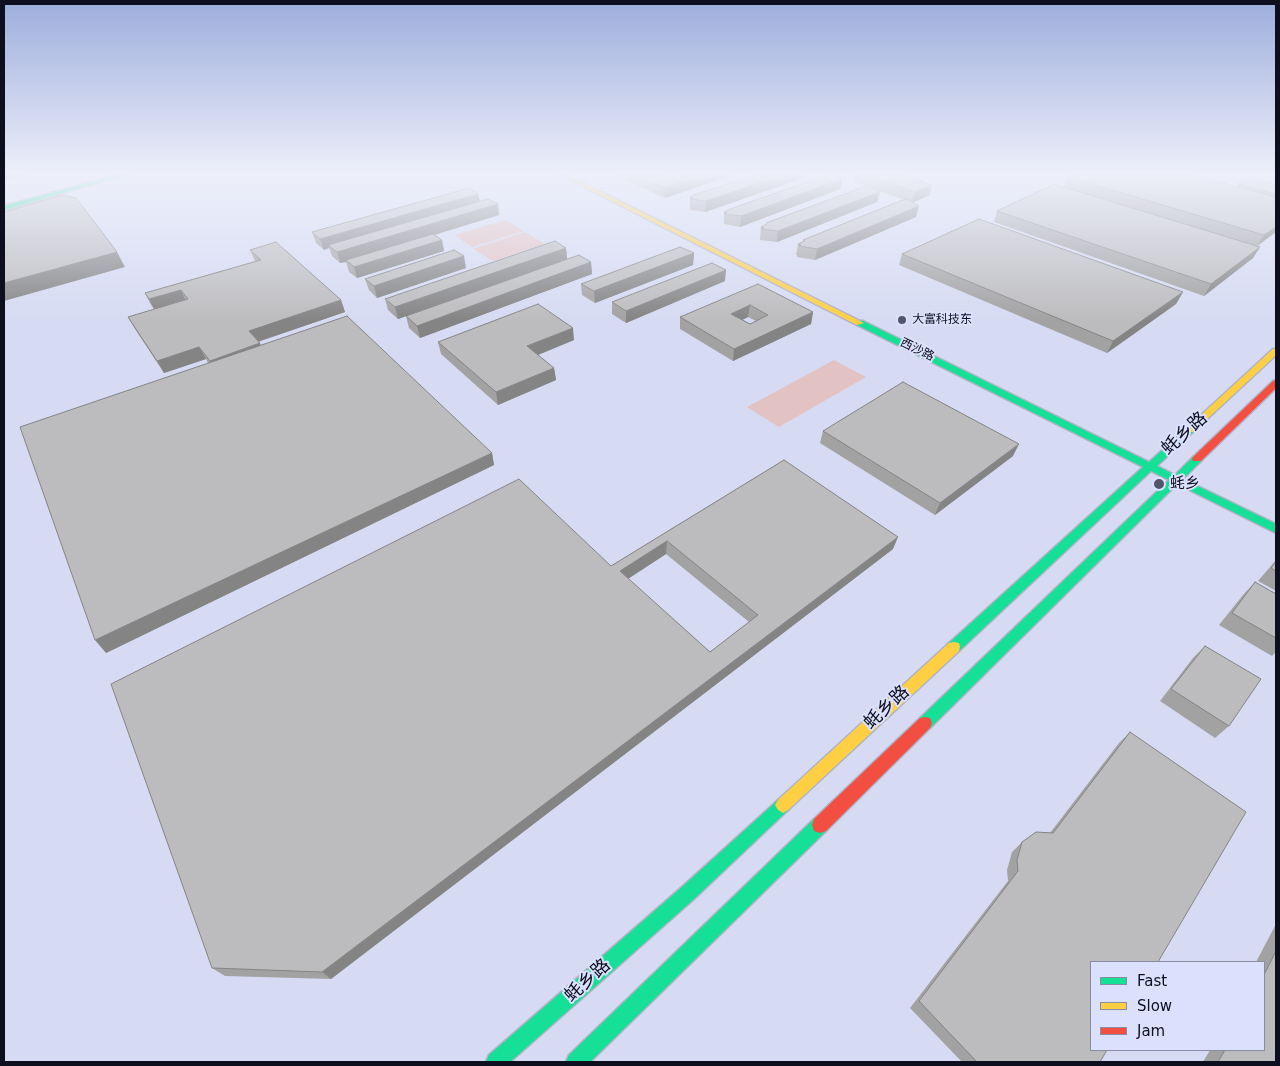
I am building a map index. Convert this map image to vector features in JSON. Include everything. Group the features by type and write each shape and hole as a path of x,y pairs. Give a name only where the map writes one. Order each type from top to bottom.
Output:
{"street":[{"name":"西沙路","path":"657,222 1276,529"},
{"name":"蚝乡路","path":"496,1062 688,893 1276,351"},
{"name":"蚝乡路","path":"576,1062 1276,383"}],"shaded area":[{"path":"499,222 508,222 524,231 472,247 454,235"},
{"path":"525,232 545,244 493,261 473,249"},
{"path":"834,360 866,377 779,427 747,407"}],"building":[{"path":"4,222 94,222 117,252 4,283"},
{"path":"349,222 381,222 320,239 312,232"},
{"path":"409,222 438,222 337,252 328,245"},
{"path":"802,222 778,231 761,229 764,228 761,227 766,223"},
{"path":"848,222 882,222 817,249 799,246 801,245 798,244 805,241 803,240"},
{"path":"973,222 987,222 1183,292 1113,341 902,254"},
{"path":"1029,222 1177,222 1260,247 1211,284"},
{"path":"1219,222 1276,222 1276,227 1264,235"},
{"path":"433,234 442,240 354,267 346,260"},
{"path":"555,241 566,248 395,307 385,299"},
{"path":"276,242 341,300 249,331 260,343 210,361 199,347 157,361 128,317 188,299 181,290 149,299 145,293 261,260 250,250"},
{"path":"680,247 694,253 594,291 581,284"},
{"path":"454,250 464,256 374,286 365,279"},
{"path":"579,255 591,262 417,326 406,316"},
{"path":"712,263 726,270 626,311 612,302"},
{"path":"758,284 813,312 734,349 680,317","holes":["750,305 768,315 750,324 731,314"]},
{"path":"538,304 573,328 527,346 554,368 496,392 438,342"},
{"path":"347,316 492,453 95,640 20,427"},
{"path":"903,382 1019,444 940,503 823,431"},
{"path":"784,460 898,537 322,972 212,968 111,684 519,479 611,566","holes":["667,541 758,615 710,652 620,571"]},
{"path":"1276,561 1276,571 1271,568"},
{"path":"1255,582 1276,594 1276,638 1232,613"},
{"path":"1205,646 1261,679 1229,726 1171,689"},
{"path":"1130,732 1246,812 1159,961 1090,961 1090,1051 1106,1051 1100,1062 977,1062 919,1001 1018,871 1017,860 1022,842 1036,832 1053,833"},
{"path":"1276,951 1276,1062 1218,1062 1224,1051 1265,1051 1265,973"}],"traffic: fast":[{"path":"860,323 1276,529"},
{"path":"954,647 1190,430"},
{"path":"925,723 1197,459"},
{"path":"496,1062 688,893 783,805"},
{"path":"576,1062 820,825"}],"traffic: slow":[{"path":"657,222 860,323"},
{"path":"1190,430 1276,351"},
{"path":"783,805 954,647"}],"traffic: jam":[{"path":"1197,459 1276,383"},
{"path":"820,825 925,723"}],"place":[{"name":"大富科技东","path":"902,320"},
{"name":"蚝乡","path":"1159,484"}]}
